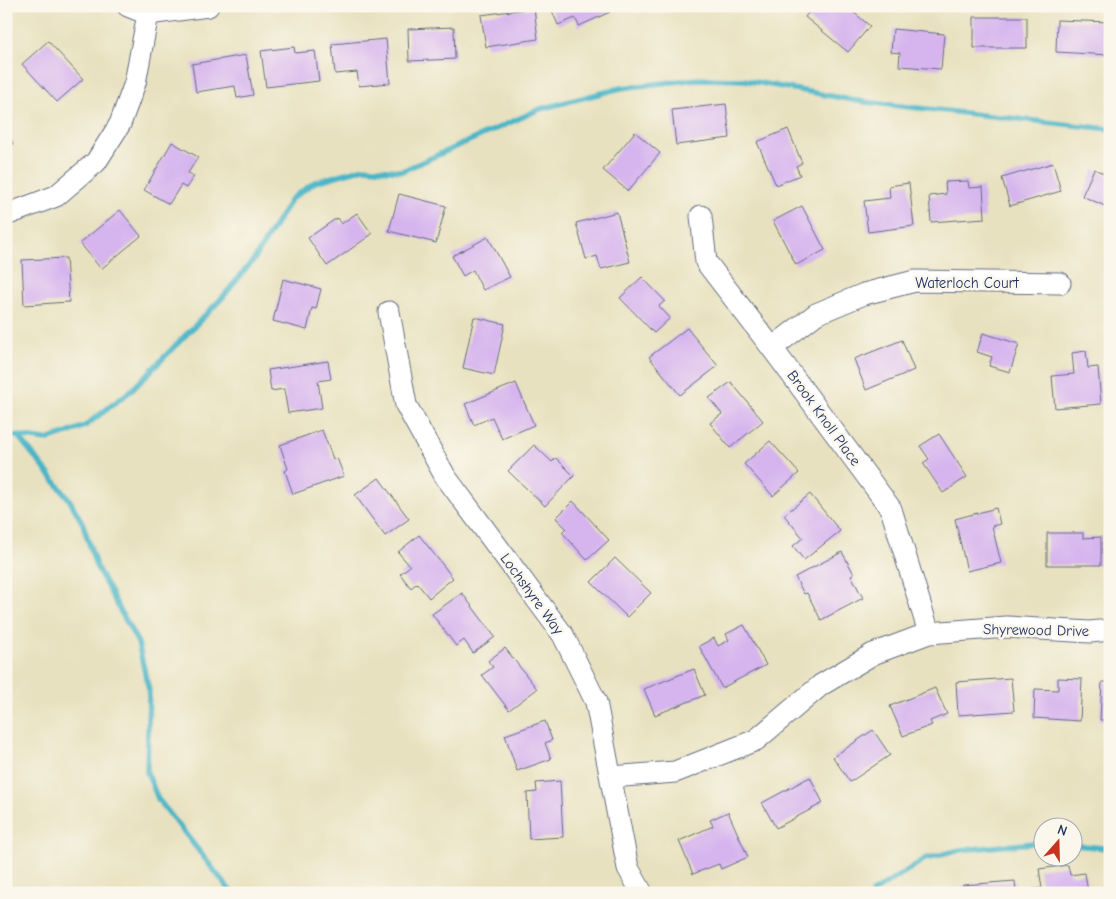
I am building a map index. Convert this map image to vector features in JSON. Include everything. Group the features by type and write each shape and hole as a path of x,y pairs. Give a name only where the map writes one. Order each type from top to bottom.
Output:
{"street":[{"path":"128,6 148,14 208,6"},
{"path":"6,215 56,196 96,162 120,124 135,83 148,14"},
{"name":"Brook Knoll Place","path":"700,216 706,262 891,509 929,633"},
{"name":"Waterloch Court","path":"772,348 816,314 864,294 915,282 1060,283"},
{"name":"Lochshyre Way","path":"388,312 406,405 445,476 563,635 596,702 628,868 642,893"},
{"name":"Shyrewood Drive","path":"611,777 675,772 756,740 821,685 873,654 929,633 1007,627 1090,632 1110,630"}],"building":[{"path":"550,6 607,6 610,12 579,26 575,18 558,25"},
{"path":"814,6 846,6 870,26 848,52 805,17"},
{"path":"534,8 538,39 486,47 481,15"},
{"path":"974,17 1027,17 1027,48 974,48"},
{"path":"1057,20 1110,22 1110,55 1056,52"},
{"path":"454,27 455,59 409,61 408,29"},
{"path":"893,29 944,34 941,69 899,66 900,53 891,52"},
{"path":"386,39 390,83 359,86 357,72 335,74 332,44"},
{"path":"48,41 83,79 57,102 22,64"},
{"path":"294,47 295,53 315,51 319,81 266,87 261,51"},
{"path":"246,55 253,95 237,98 235,86 196,92 192,64"},
{"path":"726,104 730,138 676,145 672,110"},
{"path":"6,127 13,144 6,146"},
{"path":"788,129 802,163 796,166 800,175 776,185 757,142"},
{"path":"635,132 660,153 628,191 603,170"},
{"path":"172,142 198,157 188,173 194,176 186,188 181,185 169,204 144,190"},
{"path":"1053,163 1061,191 1010,206 1002,178"},
{"path":"1094,169 1110,176 1110,208 1082,196"},
{"path":"968,181 969,188 983,187 985,218 931,222 929,196 946,194 945,182"},
{"path":"909,183 914,226 868,232 864,201 890,198 889,186"},
{"path":"399,194 446,206 436,243 389,231"},
{"path":"802,206 825,250 796,265 773,221"},
{"path":"120,210 141,236 101,269 80,243"},
{"path":"617,212 630,262 601,269 597,256 586,259 576,223"},
{"path":"357,213 372,234 327,266 308,238 337,218 341,224"},
{"path":"488,237 510,277 483,290 473,270 463,276 452,256"},
{"path":"66,258 69,302 24,305 22,260"},
{"path":"642,277 665,301 659,306 670,318 654,333 620,298"},
{"path":"283,279 321,289 316,309 312,308 307,330 273,321"},
{"path":"474,317 505,324 494,375 463,368"},
{"path":"687,328 718,366 680,395 649,357"},
{"path":"983,333 1019,344 1010,372 989,366 992,357 977,352"},
{"path":"902,340 914,370 866,390 854,359"},
{"path":"1086,351 1088,368 1098,367 1101,404 1055,408 1052,376 1074,374 1072,353"},
{"path":"328,361 331,379 318,381 322,408 288,413 284,389 271,391 268,370"},
{"path":"731,382 763,421 730,448 710,423 722,414 709,398"},
{"path":"516,383 534,425 502,439 492,417 474,425 465,404"},
{"path":"322,430 333,459 337,458 344,476 293,494 285,471 288,469 280,445"},
{"path":"939,434 967,477 943,493 923,463 929,459 920,446"},
{"path":"770,441 799,473 773,496 744,464"},
{"path":"534,445 552,462 556,458 574,476 545,506 508,471"},
{"path":"379,478 409,519 385,536 355,495"},
{"path":"810,494 840,531 804,560 793,546 803,538 784,515"},
{"path":"573,501 609,540 587,560 562,532 566,528 556,518"},
{"path":"996,508 1000,524 992,526 1001,563 967,571 955,519"},
{"path":"1047,533 1083,533 1083,538 1101,537 1101,565 1047,565"},
{"path":"419,535 453,578 429,598 417,583 411,588 400,574 410,566 398,552"},
{"path":"842,552 854,574 851,575 863,598 821,620 807,593 804,594 795,577"},
{"path":"615,558 651,593 627,617 591,582"},
{"path":"462,593 495,637 473,653 464,640 456,646 432,614"},
{"path":"744,625 766,665 722,688 699,646 714,638 718,646 729,640 726,634"},
{"path":"505,648 537,689 509,710 482,675 493,667 488,661"},
{"path":"694,669 705,695 655,715 644,689"},
{"path":"1011,678 1014,711 958,715 956,682"},
{"path":"1058,678 1082,679 1080,721 1034,718 1035,689 1058,690"},
{"path":"1102,682 1110,682 1110,720 1100,720"},
{"path":"935,688 947,714 930,721 932,725 903,736 890,706"},
{"path":"545,721 552,740 545,743 551,759 517,771 505,735"},
{"path":"873,730 890,755 850,782 833,757"},
{"path":"810,777 823,803 776,828 762,803"},
{"path":"560,781 563,837 529,839 527,793 537,792 536,783"},
{"path":"728,812 748,857 721,869 719,864 693,874 679,841 713,826 710,820"},
{"path":"1068,866 1070,875 1085,873 1088,893 1033,893 1032,889 1042,888 1039,869"},
{"path":"1015,881 1016,893 963,893 963,885"}],"waterway":[{"path":"6,435 46,440 65,434 85,426 133,389 222,298 255,258 291,199 315,182 364,168 402,171 540,109 621,88 698,79 744,80 864,102 1110,129"},
{"path":"18,436 69,499 83,524 96,566 138,643 149,690 147,772 158,799 232,893"},
{"path":"872,893 925,859 960,850 1034,843"},
{"path":"1084,846 1105,848"}]}
